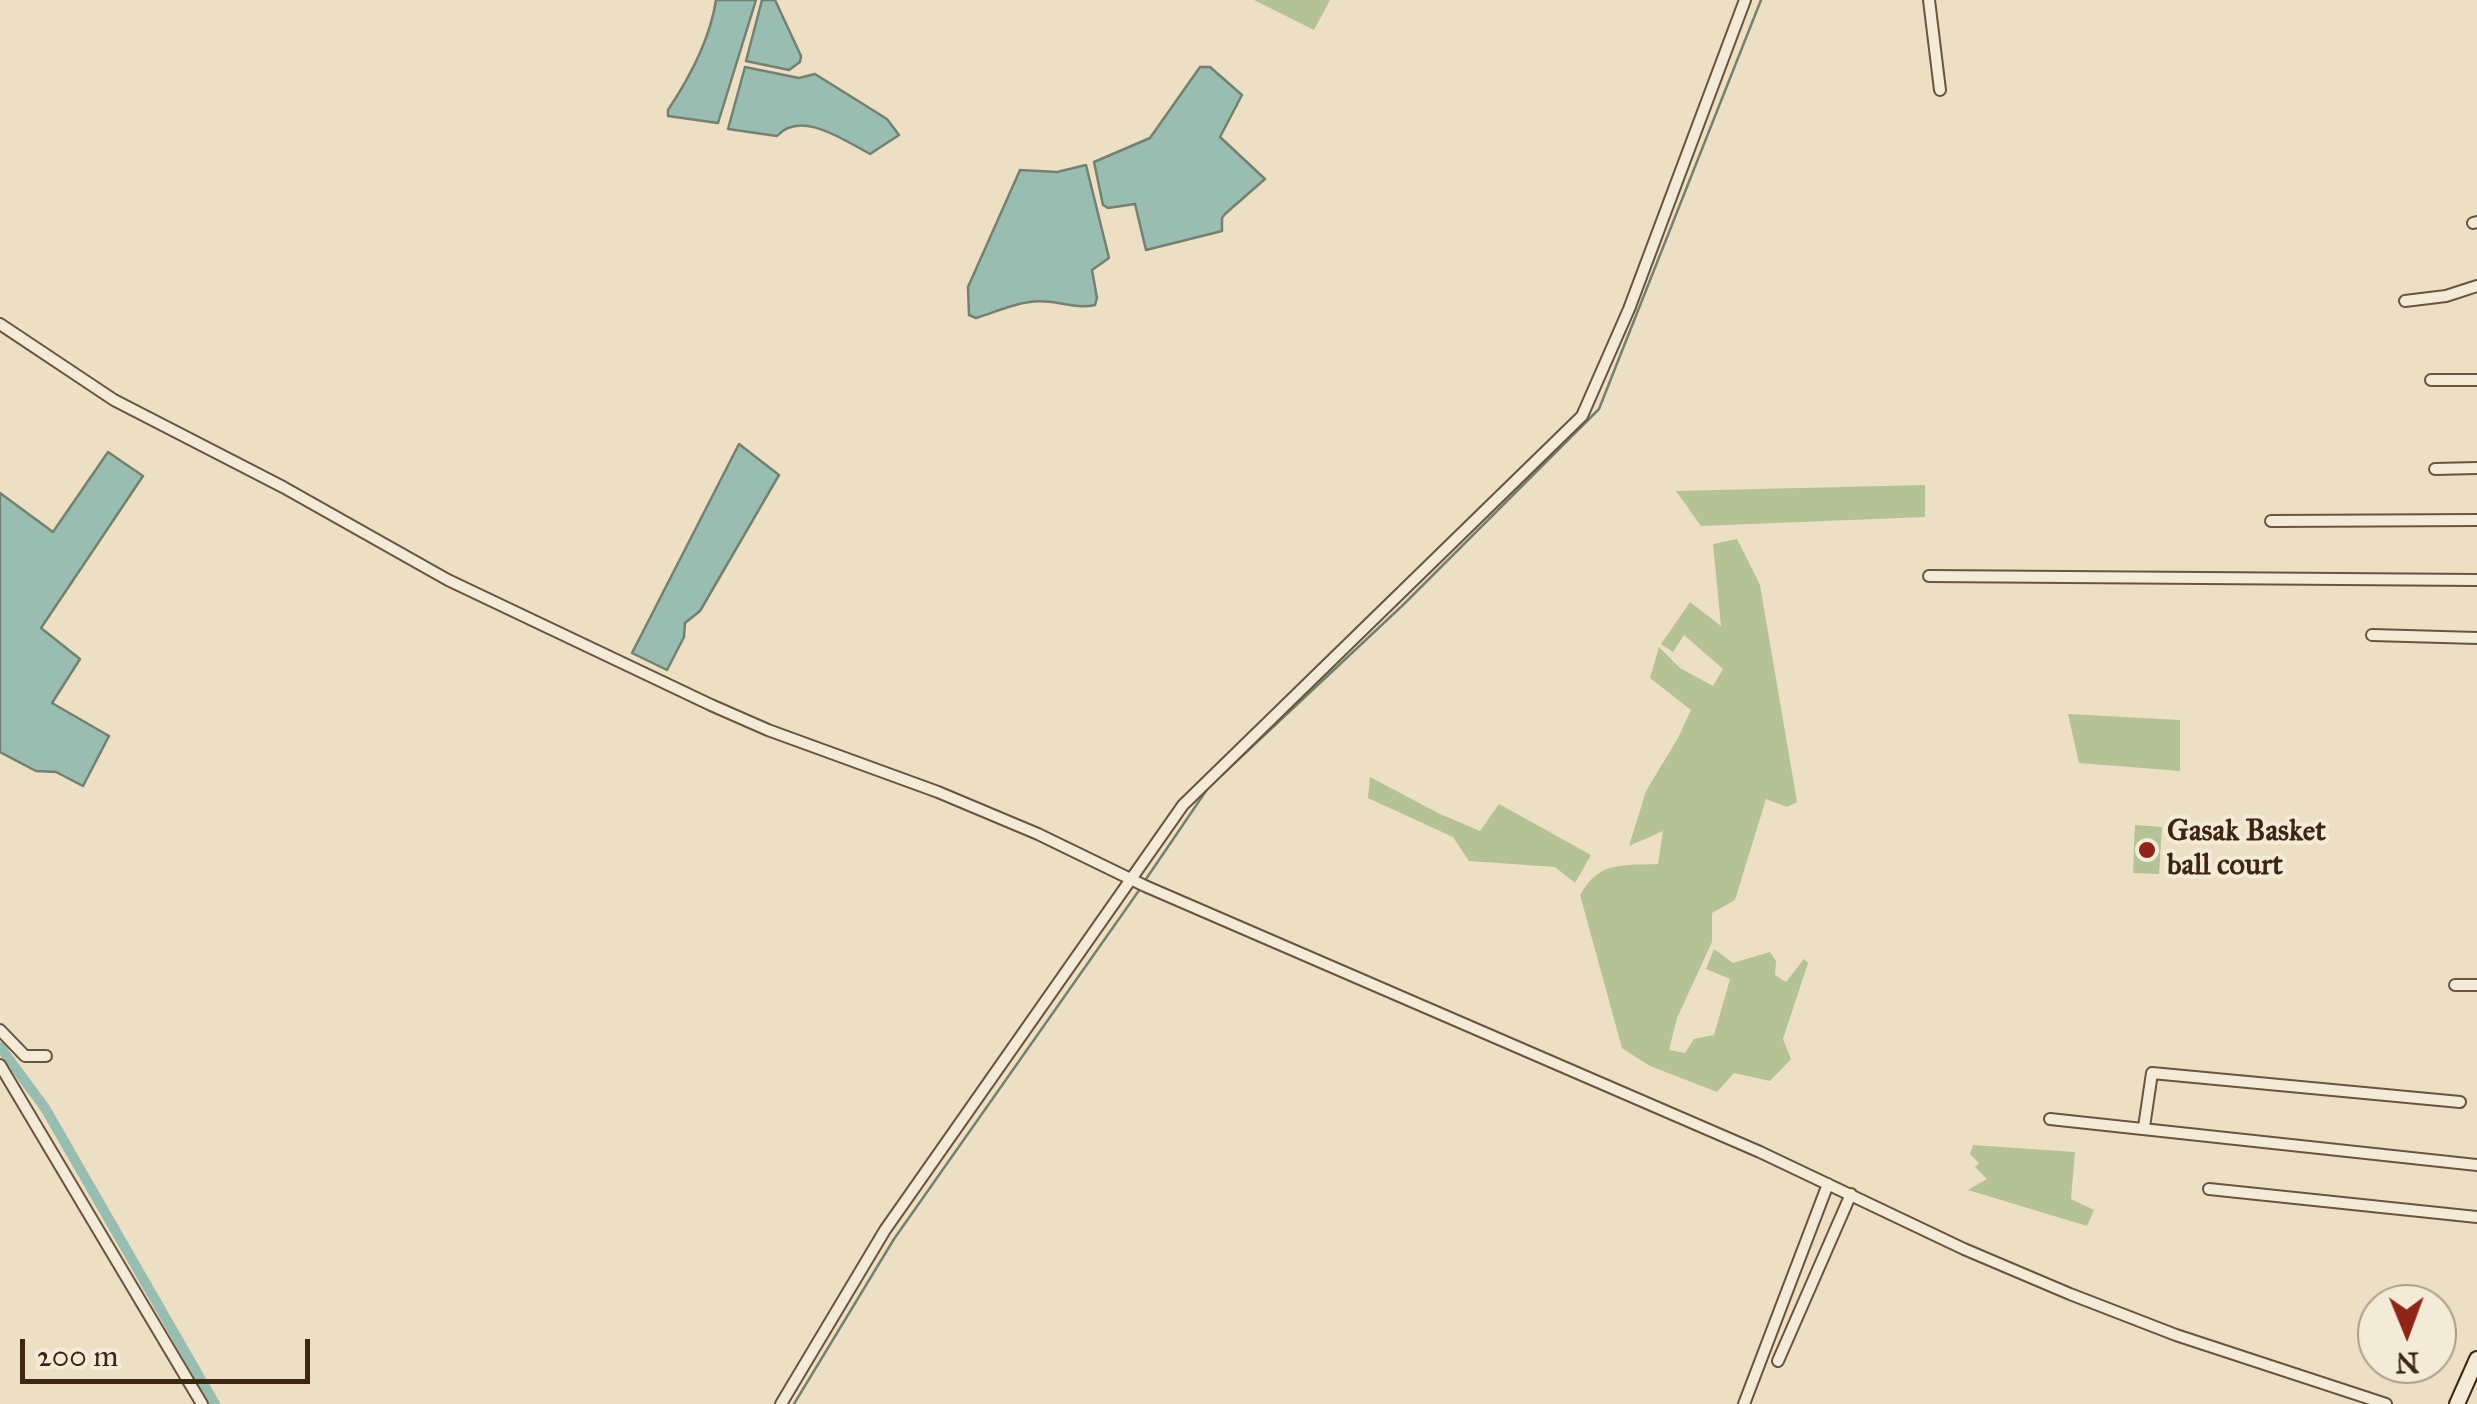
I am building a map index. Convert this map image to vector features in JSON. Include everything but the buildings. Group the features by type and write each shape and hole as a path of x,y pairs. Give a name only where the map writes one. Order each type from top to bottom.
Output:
{"street":[{"path":"781,1404 885,1230 1138,883 1184,805 1582,416 1629,309 1745,0"},
{"path":"1929,0 1940,90"},
{"path":"2405,301 2446,296 2477,286"},
{"path":"0,324 124,406 300,496 448,580 725,712 1038,834 1138,883 2088,1301 2176,1335 2386,1404"},
{"path":"2430,380 2477,380"},
{"path":"2435,469 2477,468"},
{"path":"2271,521 2477,520"},
{"path":"1928,576 2477,580"},
{"path":"2372,635 2477,638"},
{"path":"2455,984 2477,985"},
{"path":"0,1030 24,1056 46,1056"},
{"path":"0,1065 202,1404"},
{"path":"2144,1128 2152,1074 2460,1102"},
{"path":"2050,1119 2477,1165"},
{"path":"1744,1404 1828,1184"},
{"path":"2208,1189 2477,1217"},
{"path":"1778,1361 1851,1194"},
{"path":"2457,1404 2477,1359"}],"green space":[{"path":"1254,0 1330,0 1314,30"},
{"path":"1925,485 1925,517 1701,526 1676,491"},
{"path":"1737,539 1760,585 1797,802 1787,807 1766,799 1735,900 1712,913 1712,942 1677,1018 1669,1050 1685,1053 1694,1039 1714,1035 1730,979 1706,969 1714,949 1733,963 1770,952 1776,961 1775,975 1786,982 1804,959 1808,963 1783,1039 1791,1059 1770,1081 1734,1073 1717,1092 1650,1066 1622,1048 1580,895 1604,870 1658,864 1663,831 1629,846 1646,791 1691,710 1650,678 1659,647 1680,668 1713,686 1723,669 1684,635 1673,652 1661,644 1690,602 1721,626 1713,544"},
{"path":"2068,714 2180,720 2180,771 2079,763"},
{"path":"1370,777 1480,831 1499,804 1591,855 1575,883 1555,867 1469,861 1453,837 1368,798"},
{"name":"Gasak Basket ball court","path":"2135,825 2162,827 2159,874 2133,873"},
{"path":"1973,1145 2075,1152 2071,1199 2094,1210 2087,1226 1968,1190 1987,1179 1975,1167 1979,1163 1970,1154"}],"water":[{"path":"716,0 756,0 718,123 668,116 704,44"},
{"path":"762,0 775,0 801,56 800,62 789,70 746,61"},
{"path":"745,67 799,78 815,74 887,119 899,135 870,154 810,126 787,128 777,136 728,129"},
{"path":"1200,67 1210,67 1242,95 1220,137 1265,179 1225,214 1222,231 1146,250 1135,204 1108,208 1103,205 1094,162 1150,138"},
{"path":"1086,165 1109,258 1092,270 1095,305 1038,301 976,318 969,315 968,287 1020,170 1057,172"},
{"path":"739,444 779,475 700,611 685,623 684,637 667,670 632,653"},
{"path":"108,452 143,476 41,628 80,659 52,703 109,736 83,786 56,772 36,771 0,752 0,493 53,532"}],"waterway":[{"path":"1144,882 1208,788 1403,605 1599,409 1761,0"},
{"path":"794,1404 894,1239 1140,889"},
{"path":"0,1047 45,1108 215,1404"}],"place":[{"name":"Gasak Basket ball court","path":"2147,850"}]}
